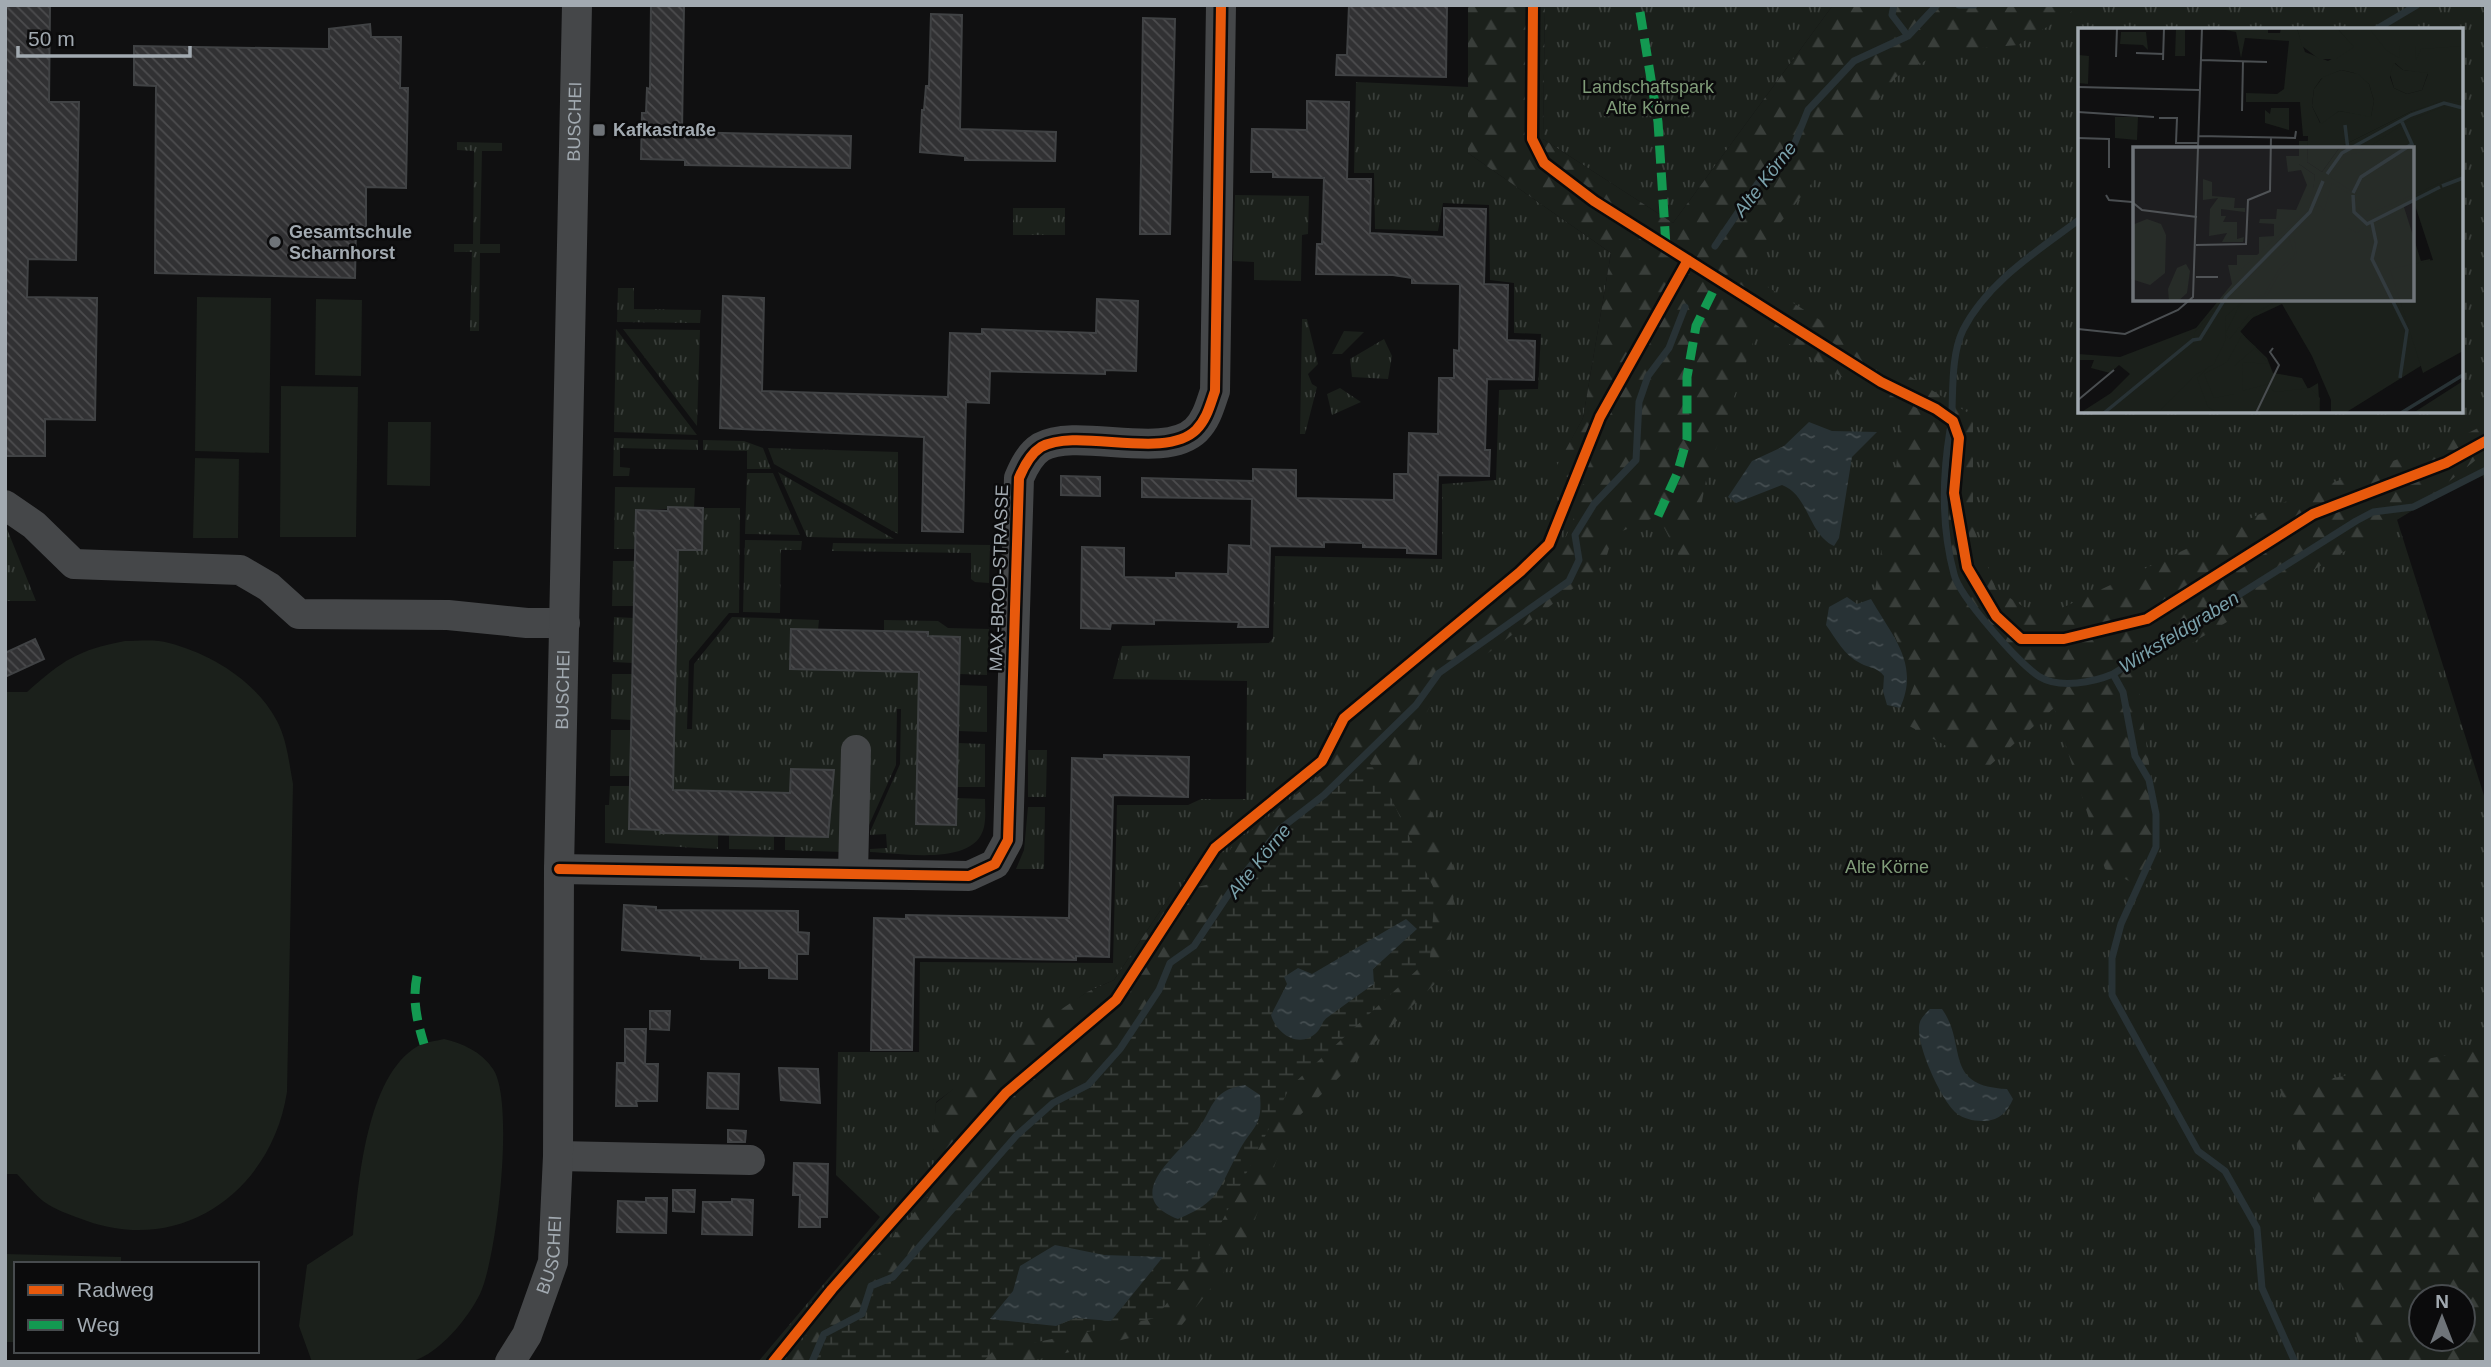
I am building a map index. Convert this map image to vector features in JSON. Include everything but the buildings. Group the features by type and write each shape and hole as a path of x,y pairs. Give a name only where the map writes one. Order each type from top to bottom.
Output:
{"street":[{"name":"BUSCHEI","path":"510,1362 527,1335 553,1262 558,1156 559,869 577,5"},
{"name":"MAX-BROD-STRASSE","path":"559,869 969,876 995,864 1008,840 1018,478 1027,461 1040,448 1060,441 1170,442 1194,432 1207,415 1215,391 1221,5"},
{"path":"5,505 34,526 75,564 240,570 269,587 299,614 447,615 527,623 565,623"},
{"path":"853,873 856,750"},
{"path":"558,1156 750,1160"}],"green space":[{"path":"1468,5 1545,5 1543,139 1673,223 1833,5 2082,5 2018,45 1943,51 1896,77 1742,271 1973,416 1973,526 1996,589 2041,618 2304,493 2462,436 2486,424 2486,485 2477,459 2415,509 2137,676 2163,866 2143,888 2105,869 2054,708 1987,768 1900,721 1915,683 1875,590 1896,469 1901,414 1759,325 1707,475 1688,574 1658,516 1613,535 1604,565 1437,692 1415,736 1419,781 1455,871 1449,970 1289,1126 1246,1244 1181,1326 1027,1362 783,1362 949,1173 932,1148 936,1103 1002,1049 1087,992 1114,980 1172,893 1210,884 1233,845 1322,774 1352,720 1483,616 1563,544 1587,486 1554,471 1583,418 1611,253 1468,153"},
{"name":"Landschaftspark Alte Körne","path":"1545,5 1833,5 1673,223 1543,139"},
{"name":"Alte Körne","path":"1899,5 2486,5 2486,468 2415,509 2393,507 2486,802 2486,1362 758,1362 880,1217 836,1175 838,1052 919,1052 920,962 1113,963 1117,805 1188,805 1201,799 1246,799 1247,681 1113,679 1122,646 1269,643 1273,638 1275,556 1442,559 1442,484 1496,480 1499,390 1538,389 1541,334 1514,333 1514,283 1490,280 1489,205 1443,203 1438,231 1375,229 1374,173 1354,173 1356,82 1468,87 1468,153 1611,253 1583,418 1555,471","holes":["1172,893 1108,998 933,1150 936,1102 1087,992 1114,980"]},
{"path":"457,142 502,143 502,151 482,151 480,244 500,244 500,253 480,253 479,331 470,331 472,252 454,252 454,244 473,244 474,151 457,150"},
{"path":"1235,195 1309,196 1308,234 1302,235 1301,281 1254,280 1254,262 1233,261"},
{"path":"1013,208 1065,208 1065,235 1013,235"},
{"path":"618,288 634,288 634,309 701,310 700,323 617,322"},
{"path":"197,297 271,298 269,453 195,451"},
{"path":"316,299 362,300 361,376 315,375"},
{"path":"1302,319 1307,319 1318,364 1308,374 1312,384 1317,387 1305,434 1300,434"},
{"path":"616,329 697,435 614,432"},
{"path":"623,329 700,330 697,426"},
{"path":"1344,331 1364,332 1342,354 1332,354"},
{"path":"1384,339 1392,356 1388,379 1352,377 1350,359"},
{"path":"281,386 358,387 356,537 280,537"},
{"path":"1340,388 1361,402 1332,415 1327,394"},
{"path":"388,422 431,422 430,486 387,485"},
{"path":"614,438 698,440 698,450 620,448 620,467 630,468 629,476 613,476"},
{"path":"703,440 744,441 763,448 771,469 747,469 747,451 703,450"},
{"path":"768,448 898,452 898,534 774,464"},
{"path":"195,458 239,459 238,538 193,538"},
{"path":"778,472 894,539 807,537"},
{"path":"747,473 773,473 800,535 745,534"},
{"path":"615,487 695,488 694,508 636,510 635,549 614,549"},
{"path":"703,508 740,508 739,613 729,613 689,661 687,729 692,729 694,664 732,617 819,620 818,630 791,629 790,669 919,672 916,824 956,825 956,798 985,799 985,824 978,840 967,848 935,855 870,852 870,849 887,848 886,834 870,835 870,832 900,764 901,709 897,709 896,765 865,834 842,852 785,850 785,836 828,837 834,770 791,769 790,793 673,790 678,550 702,550"},
{"path":"5,524 36,601 5,601"},
{"path":"745,540 802,541 801,550 781,550 780,613 743,612"},
{"path":"833,543 990,545 989,583 971,579 971,553 832,551"},
{"path":"613,561 635,561 634,606 612,606"},
{"path":"614,617 634,618 633,663 613,662"},
{"path":"884,620 938,621 948,628 989,629 987,675 959,674 959,637 928,636 928,632 884,631"},
{"path":"125,641 159,641 185,648 216,662 245,682 257,693 277,721 293,784 287,1092 278,1127 263,1158 243,1184 218,1206 189,1221 157,1229 123,1229 87,1221 43,1201 17,1174 5,1174 5,692 27,692 72,658 95,648"},
{"path":"612,674 633,674 632,720 611,719"},
{"path":"959,685 987,686 987,732 958,731"},
{"path":"611,730 632,730 630,776 610,776"},
{"path":"958,743 985,744 985,787 957,787"},
{"path":"1028,750 1047,750 1046,797 1028,797"},
{"path":"1364,755 1385,785 1435,891 1430,958 1290,1087 1211,1243 1156,1318 993,1351 983,1362 812,1362 824,1334 861,1314 871,1286 893,1277 1016,1136 1053,1103 1088,1085 1120,1049 1159,991 1170,963 1194,946 1230,892 1280,829 1324,795","holes":["1416,929 1373,969 1373,984 1323,1020 1319,1030 1283,1035 1275,1027 1271,1015 1287,984 1312,975 1375,940","1213,1099 1262,1116 1237,1153 1222,1188 1153,1183 1197,1131","1055,1245 1104,1255 1162,1257 1111,1321 1075,1318 1056,1326 991,1319"]},
{"path":"610,786 630,786 661,833 718,834 718,849 605,843 605,805 609,805"},
{"path":"1028,807 1045,807 1044,869 1016,869 1024,850"},
{"path":"729,835 774,836 774,850 729,849"},
{"path":"444,1039 477,1053 493,1069 503,1113 497,1215 480,1294 452,1334 423,1357 405,1363 312,1362 299,1326 307,1265 353,1235 368,1132 387,1081 401,1061 418,1046"},
{"path":"2486,1047 2486,1362 2365,1362 2280,1089"},
{"path":"5,1254 121,1257 121,1262 14,1262 14,1342 5,1342"}],"water":[{"path":"1809,422 1832,431 1877,432 1852,457 1839,538 1834,546 1819,533 1798,497 1782,485 1736,503 1728,497 1752,461 1784,446"},
{"path":"1847,597 1857,604 1871,599 1901,651 1907,678 1900,708 1887,705 1883,691 1884,676 1849,656 1826,625 1829,607"},
{"path":"1406,919 1417,929 1373,969 1374,984 1326,1019 1311,1037 1297,1040 1278,1029 1271,1015 1287,984 1284,977 1298,968 1312,974"},
{"path":"1930,1009 1942,1009 1950,1023 1965,1072 1973,1080 1987,1086 2007,1089 2013,1099 1999,1117 1985,1121 1965,1118 1952,1109 1945,1099 1925,1057 1919,1031 1920,1022"},
{"path":"1245,1085 1260,1095 1260,1114 1217,1193 1203,1206 1178,1219 1162,1210 1154,1200 1153,1189 1157,1178 1194,1134 1218,1097 1233,1088"},
{"path":"1055,1245 1104,1255 1163,1257 1111,1321 1075,1318 1056,1326 990,1319 1013,1291 1020,1266"}],"waterway":[{"path":"1894,5 1892,15 1908,36"},
{"name":"Alte Körne","path":"1715,246 1758,183 1792,150 1808,110 1854,61 1908,36 1937,5"},
{"name":"Alte Körne","path":"1959,5 1974,5"},
{"name":"Wirksfeldgraben","path":"2378,28 2417,5"},
{"name":"Wirksfeldgraben","path":"1952,410 1959,339 1973,313 2015,268 2078,220"},
{"name":"Alte Körne","path":"812,1362 824,1334 862,1314 871,1286 893,1277 1016,1136 1053,1103 1088,1085 1120,1049 1159,990 1170,963 1194,946 1230,892 1280,829 1324,795 1416,705 1439,673 1569,581 1579,560 1575,535 1594,504 1636,460 1639,402 1648,376 1669,348 1685,307"},
{"name":"Wirksfeldgraben","path":"1950,430 1945,466 1945,520 1950,556 1958,584 1991,629 2019,659 2040,677 2057,683 2087,682 2113,674 2356,521 2373,512 2413,507 2486,470"},
{"path":"2113,674 2123,692 2135,756 2149,780 2156,814 2156,847 2121,924 2112,958 2112,995 2198,1151 2225,1171 2257,1228 2262,1288 2295,1362"}],"marked path":[{"path":"1640,12 1658,122 1666,246"},
{"path":"1658,516 1677,474 1687,439 1687,377 1696,326 1719,279"},
{"path":"417,976 416,1010 424,1044"}],"cycle path":[{"path":"559,869 969,876 995,864 1008,840 1019,478 1037,450 1057,442 1076,440 1143,444 1182,439 1200,426 1215,391 1221,5"},
{"path":"1533,5 1532,139 1544,163 1594,201 1881,382 1936,409 1953,421 1959,438 1954,493 1967,567 1996,616 2021,639 2064,639 2147,619 2313,514 2446,463 2486,441"},
{"path":"773,1362 832,1289 1006,1093 1116,1000 1215,848 1322,761 1344,718 1520,572 1549,544 1600,417 1688,260"}],"place":[{"name":"Kafkastraße","path":"599,130"},
{"name":"Gesamtschule Scharnhorst","path":"275,242"}]}
